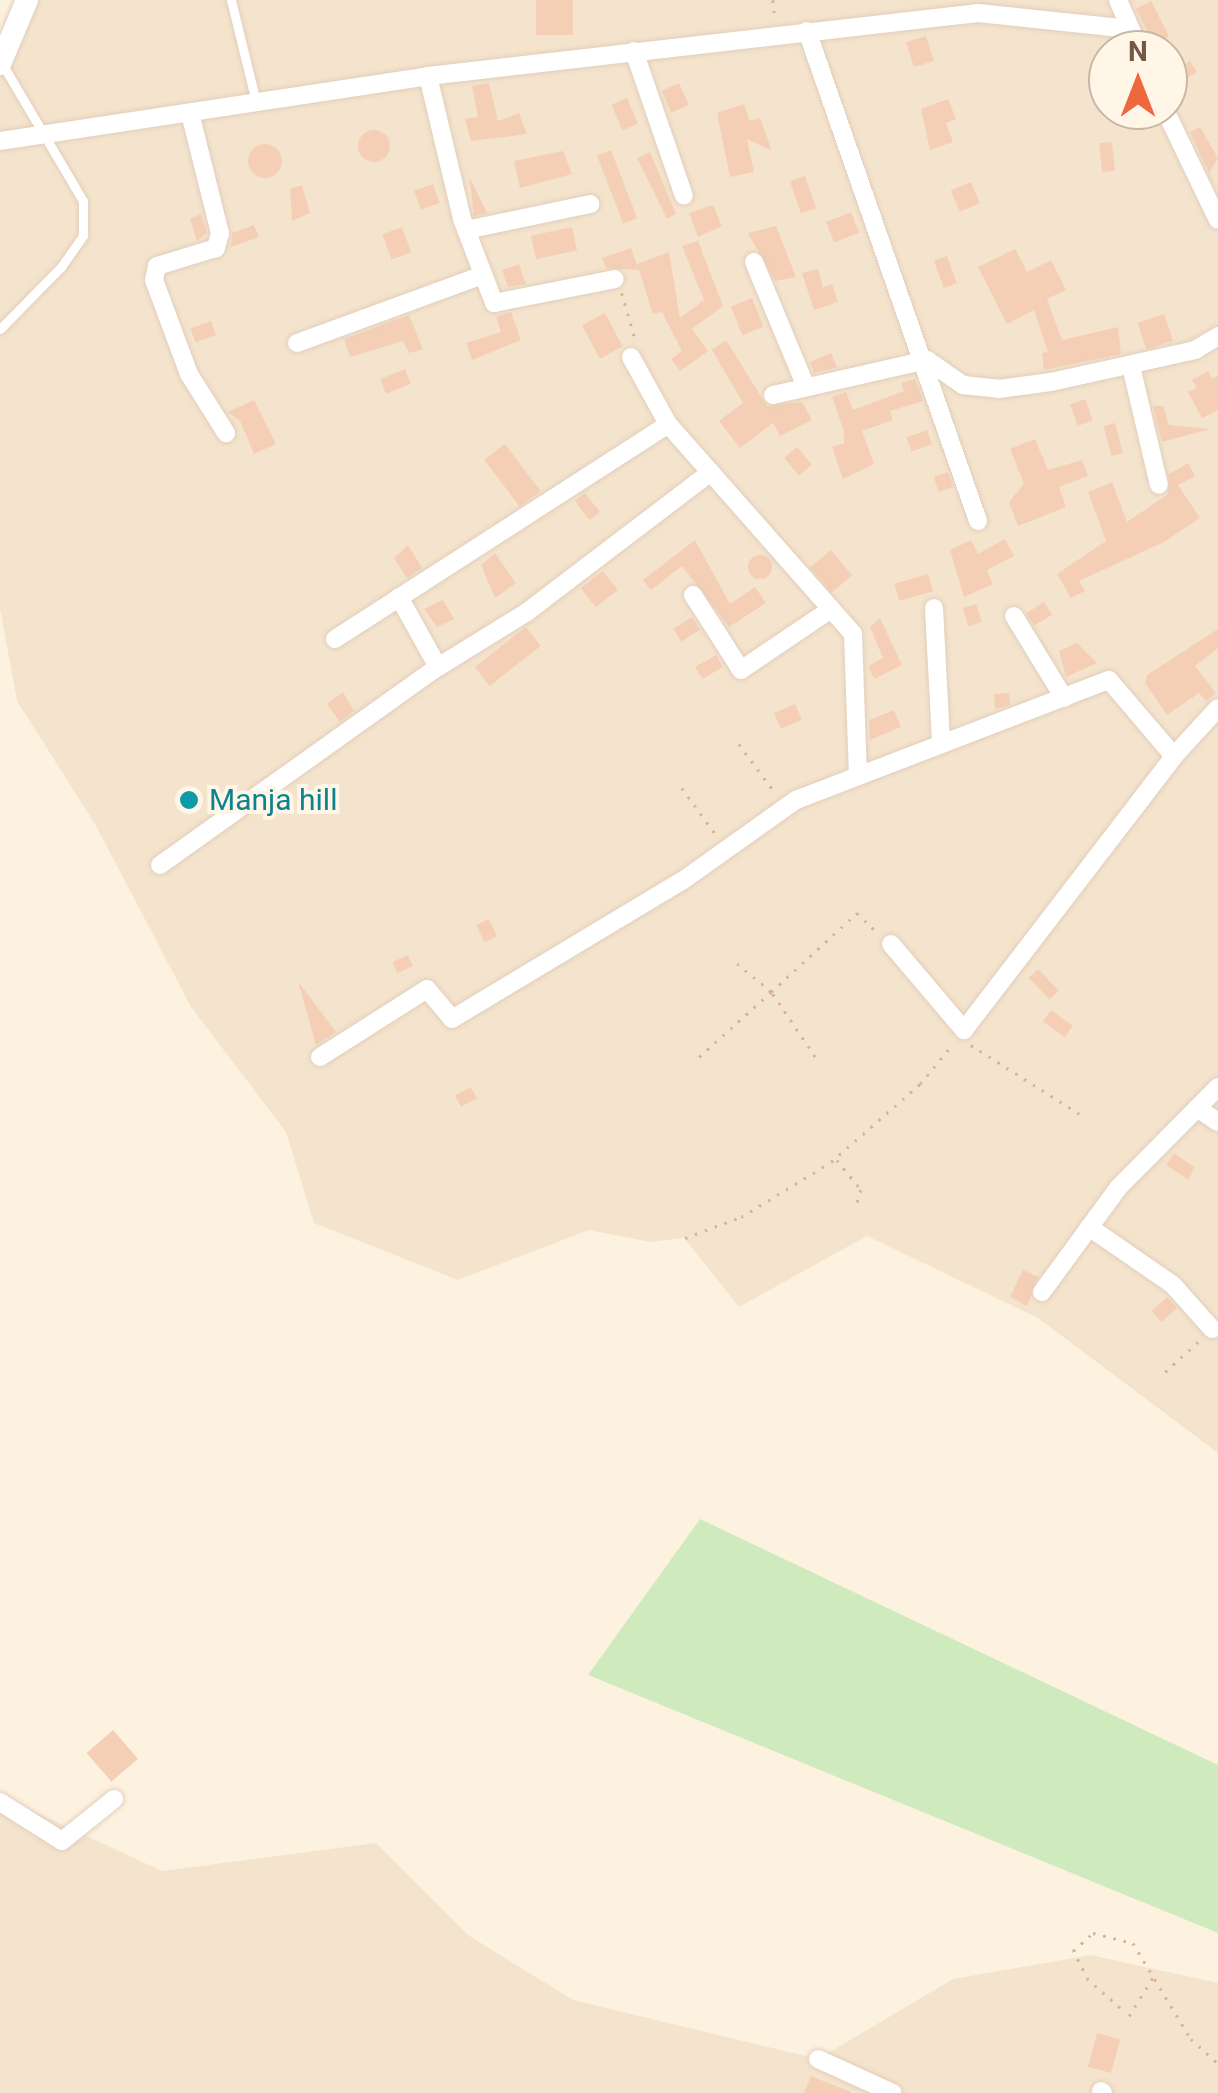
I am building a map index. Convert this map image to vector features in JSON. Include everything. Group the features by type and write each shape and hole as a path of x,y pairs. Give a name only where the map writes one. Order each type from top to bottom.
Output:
{"street":[{"path":"0,63 26,0"},
{"path":"0,142 428,76 978,13 1130,28 1124,2"},
{"path":"806,31 927,360 978,521"},
{"path":"634,52 684,196"},
{"path":"428,76 466,230 494,303 615,279"},
{"path":"190,113 220,233 216,248 157,266 154,280 189,374 226,433"},
{"path":"1175,130 1218,220"},
{"path":"466,230 590,204"},
{"path":"754,262 806,387"},
{"path":"296,343 483,275"},
{"path":"773,395 927,360 963,384 998,389 1130,366 1195,350 1218,336"},
{"path":"631,358 668,424 853,634 858,775"},
{"path":"1130,366 1160,485"},
{"path":"335,639 668,424"},
{"path":"160,865 438,666 527,612 711,472"},
{"path":"694,595 741,670 831,610"},
{"path":"399,597 438,666"},
{"path":"934,608 941,742"},
{"path":"1014,616 1064,698"},
{"path":"320,1057 427,990 452,1019 726,850 786,808 941,742 1109,680 1174,756"},
{"path":"891,944 964,1030 1174,756 1218,708"},
{"path":"1042,1292 1118,1188 1218,1086"},
{"path":"1197,1108 1218,1122"},
{"path":"1089,1228 1173,1285 1212,1329"},
{"path":"0,1802 62,1840 114,1799"},
{"path":"818,2058 894,2093"}],"lane":[{"path":"231,0 256,102"},
{"path":"0,63 83,201 82,235 61,267 0,329"}],"path":[{"path":"773,0 777,34"},
{"path":"615,279 638,334 631,358"},
{"path":"738,744 786,808"},
{"path":"682,788 726,850"},
{"path":"699,1057 856,913 891,944"},
{"path":"737,964 770,992 815,1057"},
{"path":"685,1238 741,1217 836,1158 920,1084 964,1030 971,1046 1083,1116"},
{"path":"836,1158 861,1190 856,1203"},
{"path":"1165,1372 1212,1329"},
{"path":"1120,2008 1088,1980 1073,1951 1078,1940 1093,1933 1123,1936 1154,1975 1191,2039 1218,2063"},
{"path":"1129,2016 1154,1975"}],"shaded area":[{"path":"15,0 1218,0 1218,1453 1038,1318 867,1236 739,1307 684,1238 650,1242 589,1230 458,1280 314,1223 286,1132 191,1007 95,824 17,701 0,608 0,41"},
{"path":"0,1796 162,1871 376,1843 468,1935 573,2000 818,2059 953,1979 1091,1955 1218,1983 1218,2093 0,2093"}],"green space":[{"path":"700,1519 1218,1765 1218,1933 588,1675"}],"building":[{"path":"536,0 573,0 573,35 536,35"},
{"path":"1151,1 1166,30 1147,30 1136,9"},
{"path":"926,36 934,61 914,67 906,42"},
{"path":"1190,61 1197,72 1188,78 1188,62"},
{"path":"489,83 498,121 519,113 527,134 471,141 465,119 478,117 472,86"},
{"path":"679,83 689,105 671,113 662,91"},
{"path":"627,98 638,124 622,130 611,105"},
{"path":"948,99 956,119 946,123 953,142 930,150 921,109"},
{"path":"744,104 750,121 760,118 772,151 747,139 754,172 730,177 717,113"},
{"path":"1200,127 1218,158 1209,173 1190,132"},
{"path":"374,130 385,135 390,146 385,157 374,162 363,157 358,146 363,135"},
{"path":"1112,142 1115,171 1102,172 1099,143"},
{"path":"265,144 277,149 282,161 277,173 265,178 253,173 248,161 253,149"},
{"path":"611,150 637,218 623,224 597,155"},
{"path":"563,151 572,174 520,188 514,161"},
{"path":"650,152 676,214 667,219 637,158"},
{"path":"469,176 487,213 474,216"},
{"path":"805,176 816,208 801,213 790,181"},
{"path":"971,182 980,203 960,212 951,191"},
{"path":"433,184 440,203 421,210 414,191"},
{"path":"302,185 310,213 292,221 290,189"},
{"path":"713,205 722,226 698,237 689,213"},
{"path":"851,212 859,232 834,243 826,222"},
{"path":"201,214 207,233 197,241 190,219"},
{"path":"254,225 259,237 231,247 232,233"},
{"path":"776,226 796,277 775,281 748,233"},
{"path":"402,227 411,252 392,260 382,234"},
{"path":"572,227 577,250 536,259 531,236"},
{"path":"698,241 723,306 692,329 708,351 680,371 671,359 682,351 662,312 653,314 637,264 669,252 680,318 704,300 682,246"},
{"path":"631,248 639,270 606,268 602,258"},
{"path":"1015,249 1027,272 1051,260 1066,290 1047,299 1062,340 1118,327 1121,354 1044,370 1042,353 1048,352 1034,310 1007,324 978,267"},
{"path":"947,256 957,283 944,288 934,261"},
{"path":"519,264 526,284 508,287 502,270"},
{"path":"818,269 823,287 832,284 838,302 814,310 802,273"},
{"path":"752,298 764,327 742,335 731,307"},
{"path":"511,312 521,340 472,360 466,343 501,332 496,317"},
{"path":"605,313 623,347 600,359 582,325"},
{"path":"1164,314 1173,340 1147,350 1138,323"},
{"path":"409,315 423,349 409,353 403,341 350,357 344,339"},
{"path":"211,321 216,335 195,343 190,329"},
{"path":"726,340 767,406 802,402 812,420 780,436 773,423 740,448 719,421 743,403 712,350"},
{"path":"831,353 837,367 814,373 810,362"},
{"path":"405,369 411,384 386,394 380,379"},
{"path":"1208,371 1212,379 1218,376 1218,410 1202,418 1188,392 1197,388 1192,380"},
{"path":"915,379 923,401 890,411 893,420 862,431 874,464 843,479 832,447 844,443 844,431 832,397 846,392 853,410 904,391 901,383"},
{"path":"1085,399 1093,421 1078,426 1070,404"},
{"path":"254,400 276,444 254,454 240,421 228,412"},
{"path":"1153,406 1163,406 1169,425 1210,429 1162,442"},
{"path":"1115,423 1123,453 1111,456 1103,426"},
{"path":"927,430 932,444 911,452 906,438"},
{"path":"1035,439 1048,470 1082,460 1088,476 1059,487 1066,507 1018,526 1009,502 1024,484 1010,449"},
{"path":"505,444 541,491 520,507 484,460"},
{"path":"797,447 812,465 799,476 784,458"},
{"path":"1188,463 1195,476 1178,485 1200,518 1164,542 1079,581 1085,591 1071,598 1057,574 1106,541 1088,492 1112,482 1127,522 1168,494 1169,474"},
{"path":"948,472 953,487 939,492 934,477"},
{"path":"585,493 600,512 590,520 575,501"},
{"path":"1005,539 1014,556 987,570 993,584 964,597 950,550 971,540 978,554"},
{"path":"695,540 730,604 755,587 766,603 729,627 682,566 651,590 643,580"},
{"path":"408,545 422,568 407,578 394,558"},
{"path":"831,550 852,575 832,593 810,567"},
{"path":"495,553 516,583 495,598 481,565"},
{"path":"760,555 769,558 769,576 760,579 751,576 748,567 751,558"},
{"path":"603,571 618,590 596,607 581,588"},
{"path":"928,574 933,591 899,601 894,584"},
{"path":"443,600 454,619 437,627 424,609"},
{"path":"1044,602 1052,615 1034,626 1026,613"},
{"path":"976,604 982,622 969,626 963,608"},
{"path":"692,617 700,630 681,641 673,629"},
{"path":"880,618 902,665 874,679 868,666 883,658 870,627"},
{"path":"526,627 541,646 490,686 475,667"},
{"path":"1218,629 1218,648 1195,666 1216,693 1206,701 1199,693 1167,715 1145,683 1147,675"},
{"path":"1077,643 1097,663 1066,677 1059,651"},
{"path":"716,655 723,667 702,679 695,667"},
{"path":"343,692 354,711 340,722 327,704"},
{"path":"1009,693 1010,705 995,709 994,694"},
{"path":"795,704 802,720 781,729 774,713"},
{"path":"894,710 901,727 870,740 869,720"},
{"path":"489,919 497,936 484,942 476,925"},
{"path":"408,955 413,966 397,973 392,962"},
{"path":"1038,969 1059,991 1049,1000 1029,978"},
{"path":"299,985 336,1032 316,1045"},
{"path":"1051,1010 1073,1026 1065,1037 1043,1021"},
{"path":"471,1087 477,1099 461,1107 455,1095"},
{"path":"1174,1153 1194,1167 1189,1180 1166,1165"},
{"path":"1023,1270 1038,1277 1027,1306 1010,1297"},
{"path":"1167,1297 1177,1308 1161,1322 1151,1311"},
{"path":"113,1730 138,1759 112,1782 87,1753"},
{"path":"1097,2033 1120,2039 1111,2073 1088,2067"},
{"path":"811,2076 851,2092 851,2093 804,2093"}],"place":[{"name":"Manja hill","path":"189,800"}]}
